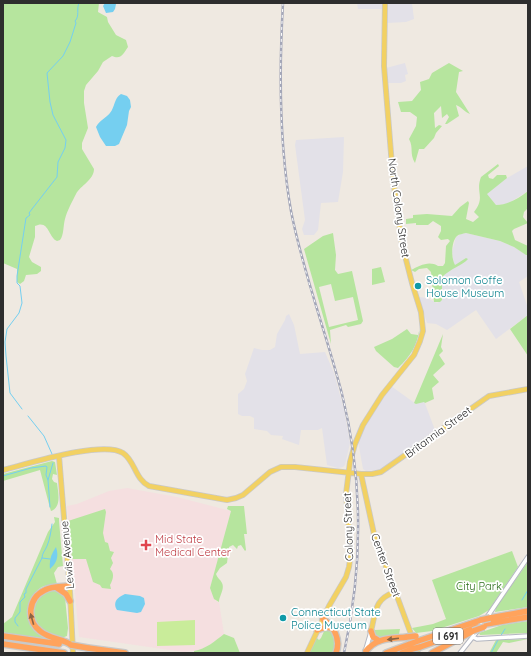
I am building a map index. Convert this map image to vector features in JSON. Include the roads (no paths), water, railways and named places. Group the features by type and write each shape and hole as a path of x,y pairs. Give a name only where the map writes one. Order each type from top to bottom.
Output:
{"highway":[{"path":"61,643 40,632 33,624 31,615 32,604 37,596 45,590 55,587 69,586"},
{"path":"55,587 66,593 70,601"},
{"name":"I 691","path":"386,653 481,620 528,611"},
{"name":"I 691","path":"402,653 415,643 474,632 498,621 528,617"},
{"path":"323,619 333,629 338,639 336,653"},
{"path":"318,630 326,627 333,629"},
{"path":"371,631 373,637 378,640"},
{"path":"432,653 474,632"},
{"path":"3,636 67,643 88,648 125,653"},
{"path":"366,652 372,644 378,640 407,637 415,643"},
{"path":"3,644 63,653"}],"main road":[{"name":"North Colony Street","path":"356,440 363,424 382,394 414,355 420,342 423,327 421,312 402,244 393,178 384,66 385,3"},
{"name":"Britannia Street","path":"3,470 93,449 115,450 125,455 140,479 149,486 223,500 232,499 239,497 270,472 281,467 295,467 361,474 377,473 385,470 489,396 528,389"},
{"name":"Colony Street","path":"307,653 323,619 346,578 350,565 351,553 346,498 348,472 356,440"},
{"name":"Lewis Avenue","path":"59,456 73,653"},
{"name":"Center Street","path":"361,474 374,534 418,653"},
{"path":"371,631 379,602 386,595 395,592"}],"street":[{"path":"460,653 528,557"},
{"path":"366,652 371,631"},
{"path":"474,632 476,638 528,636"}],"water":[{"path":"105,3 116,4 113,12 106,13 103,6"},
{"path":"121,94 127,96 130,100 131,107 127,125 119,144 115,146 106,146 96,127 110,113 117,98"},
{"path":"56,547 57,559 50,569 51,558"},
{"path":"125,594 144,598 145,604 141,612 137,613 117,610 115,605 116,600"}],"waterway":[{"path":"22,409 10,393 5,342 7,329 19,313 22,303 20,286 17,283 17,276 26,218 30,215 29,213 57,177 58,162 65,148 66,140 53,115 47,73 63,56 70,42 76,23 75,21 79,3"},
{"path":"28,416 44,436 52,454"},
{"path":"50,507 48,480 53,463"},
{"path":"3,476 31,468 46,466 46,475 48,480"},
{"path":"18,626 15,622 15,618 20,612 20,602 25,597 24,594 26,593 26,589 47,546 52,524"},
{"path":"42,558 50,559"},
{"path":"522,600 528,590"},
{"path":"500,637 505,629"},
{"path":"491,653 498,640"}],"railway":[{"path":"283,3 281,107 284,160 291,211 308,280 342,394 354,458 358,523 357,556 355,588 344,653"}],"place":[{"name":"Solomon Goffe House Museum","path":"418,286"},
{"name":"Mid State Medical Center","path":"146,545"},
{"name":"Connecticut State Police Museum","path":"283,618"}],"park label":[{"name":"City Park","path":"479,586"}]}
